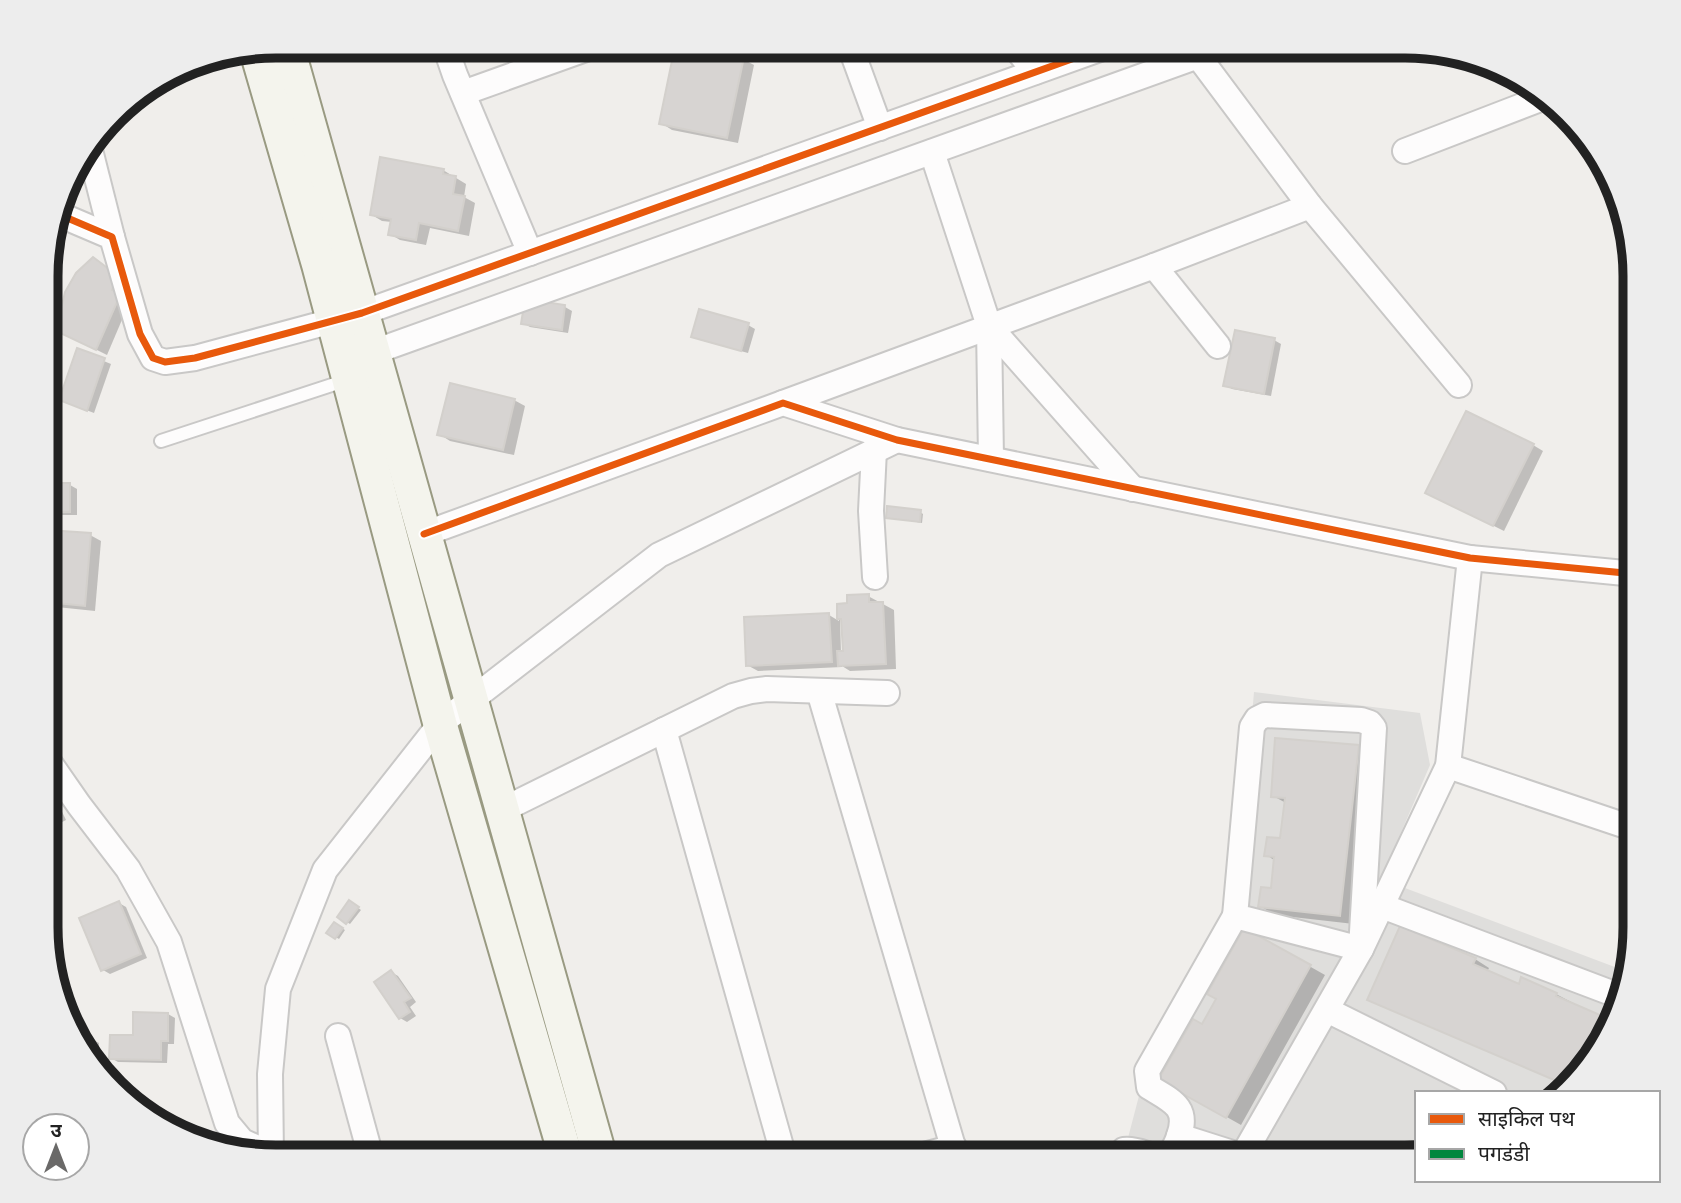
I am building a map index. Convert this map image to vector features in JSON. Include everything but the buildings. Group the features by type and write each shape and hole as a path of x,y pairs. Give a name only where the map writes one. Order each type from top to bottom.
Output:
{"street":[{"path":"290,58 348,317 356,365 440,724 563,1145"},
{"path":"450,58 530,253"},
{"path":"463,93 561,58"},
{"path":"854,58 880,128"},
{"path":"1024,58 1035,72"},
{"path":"92,158 140,334 153,358 165,362 195,358 348,317 1074,58"},
{"path":"356,365 1192,58"},
{"path":"1199,58 1310,206 1459,385"},
{"path":"259,59 348,317"},
{"path":"1405,151 1535,101"},
{"path":"932,152 989,326 991,459"},
{"path":"424,534 1154,266 1310,206"},
{"path":"65,218 112,237"},
{"path":"1154,266 1218,346"},
{"path":"989,326 1133,489"},
{"path":"356,365 424,534 597,1145"},
{"path":"783,403 897,440 1470,558 1623,573"},
{"path":"271,1145 270,1074 278,989 325,870 440,724 659,555 897,440"},
{"path":"874,450 871,511 875,577"},
{"path":"1250,1145 1361,949 1448,765 1470,558"},
{"path":"502,810 733,696 768,689 887,694"},
{"path":"819,691 953,1145"},
{"path":"1176,1145 1183,1123 1180,1110 1168,1098 1149,1087 1147,1071 1235,916 1252,727 1257,719 1265,715 1362,720 1374,728 1361,949"},
{"path":"664,730 781,1145"},
{"path":"1448,765 1623,825"},
{"path":"58,774 128,869 169,942 226,1123 245,1143"},
{"path":"1382,906 1613,994"},
{"path":"1235,916 1361,949"},
{"path":"1327,1010 1490,1091"},
{"path":"338,1036 368,1145"},
{"path":"1179,1136 1206,1145"}],"lane":[{"path":"161,441 356,365"}],"shaded area":[{"path":"1254,692 1420,713 1430,765 1381,879 1619,970 1607,1011 1594,1036 1569,1071 1549,1091 1415,1091 1415,1144 1126,1145 1140,1092 1235,914"}],"marked path":[{"path":"233,1141 242,1141"}],"cycle path":[{"path":"66,217 112,237 140,334 153,358 165,362 195,358 362,313 1074,58"},
{"path":"424,534 783,403 897,440 1470,558 1623,573"}]}
